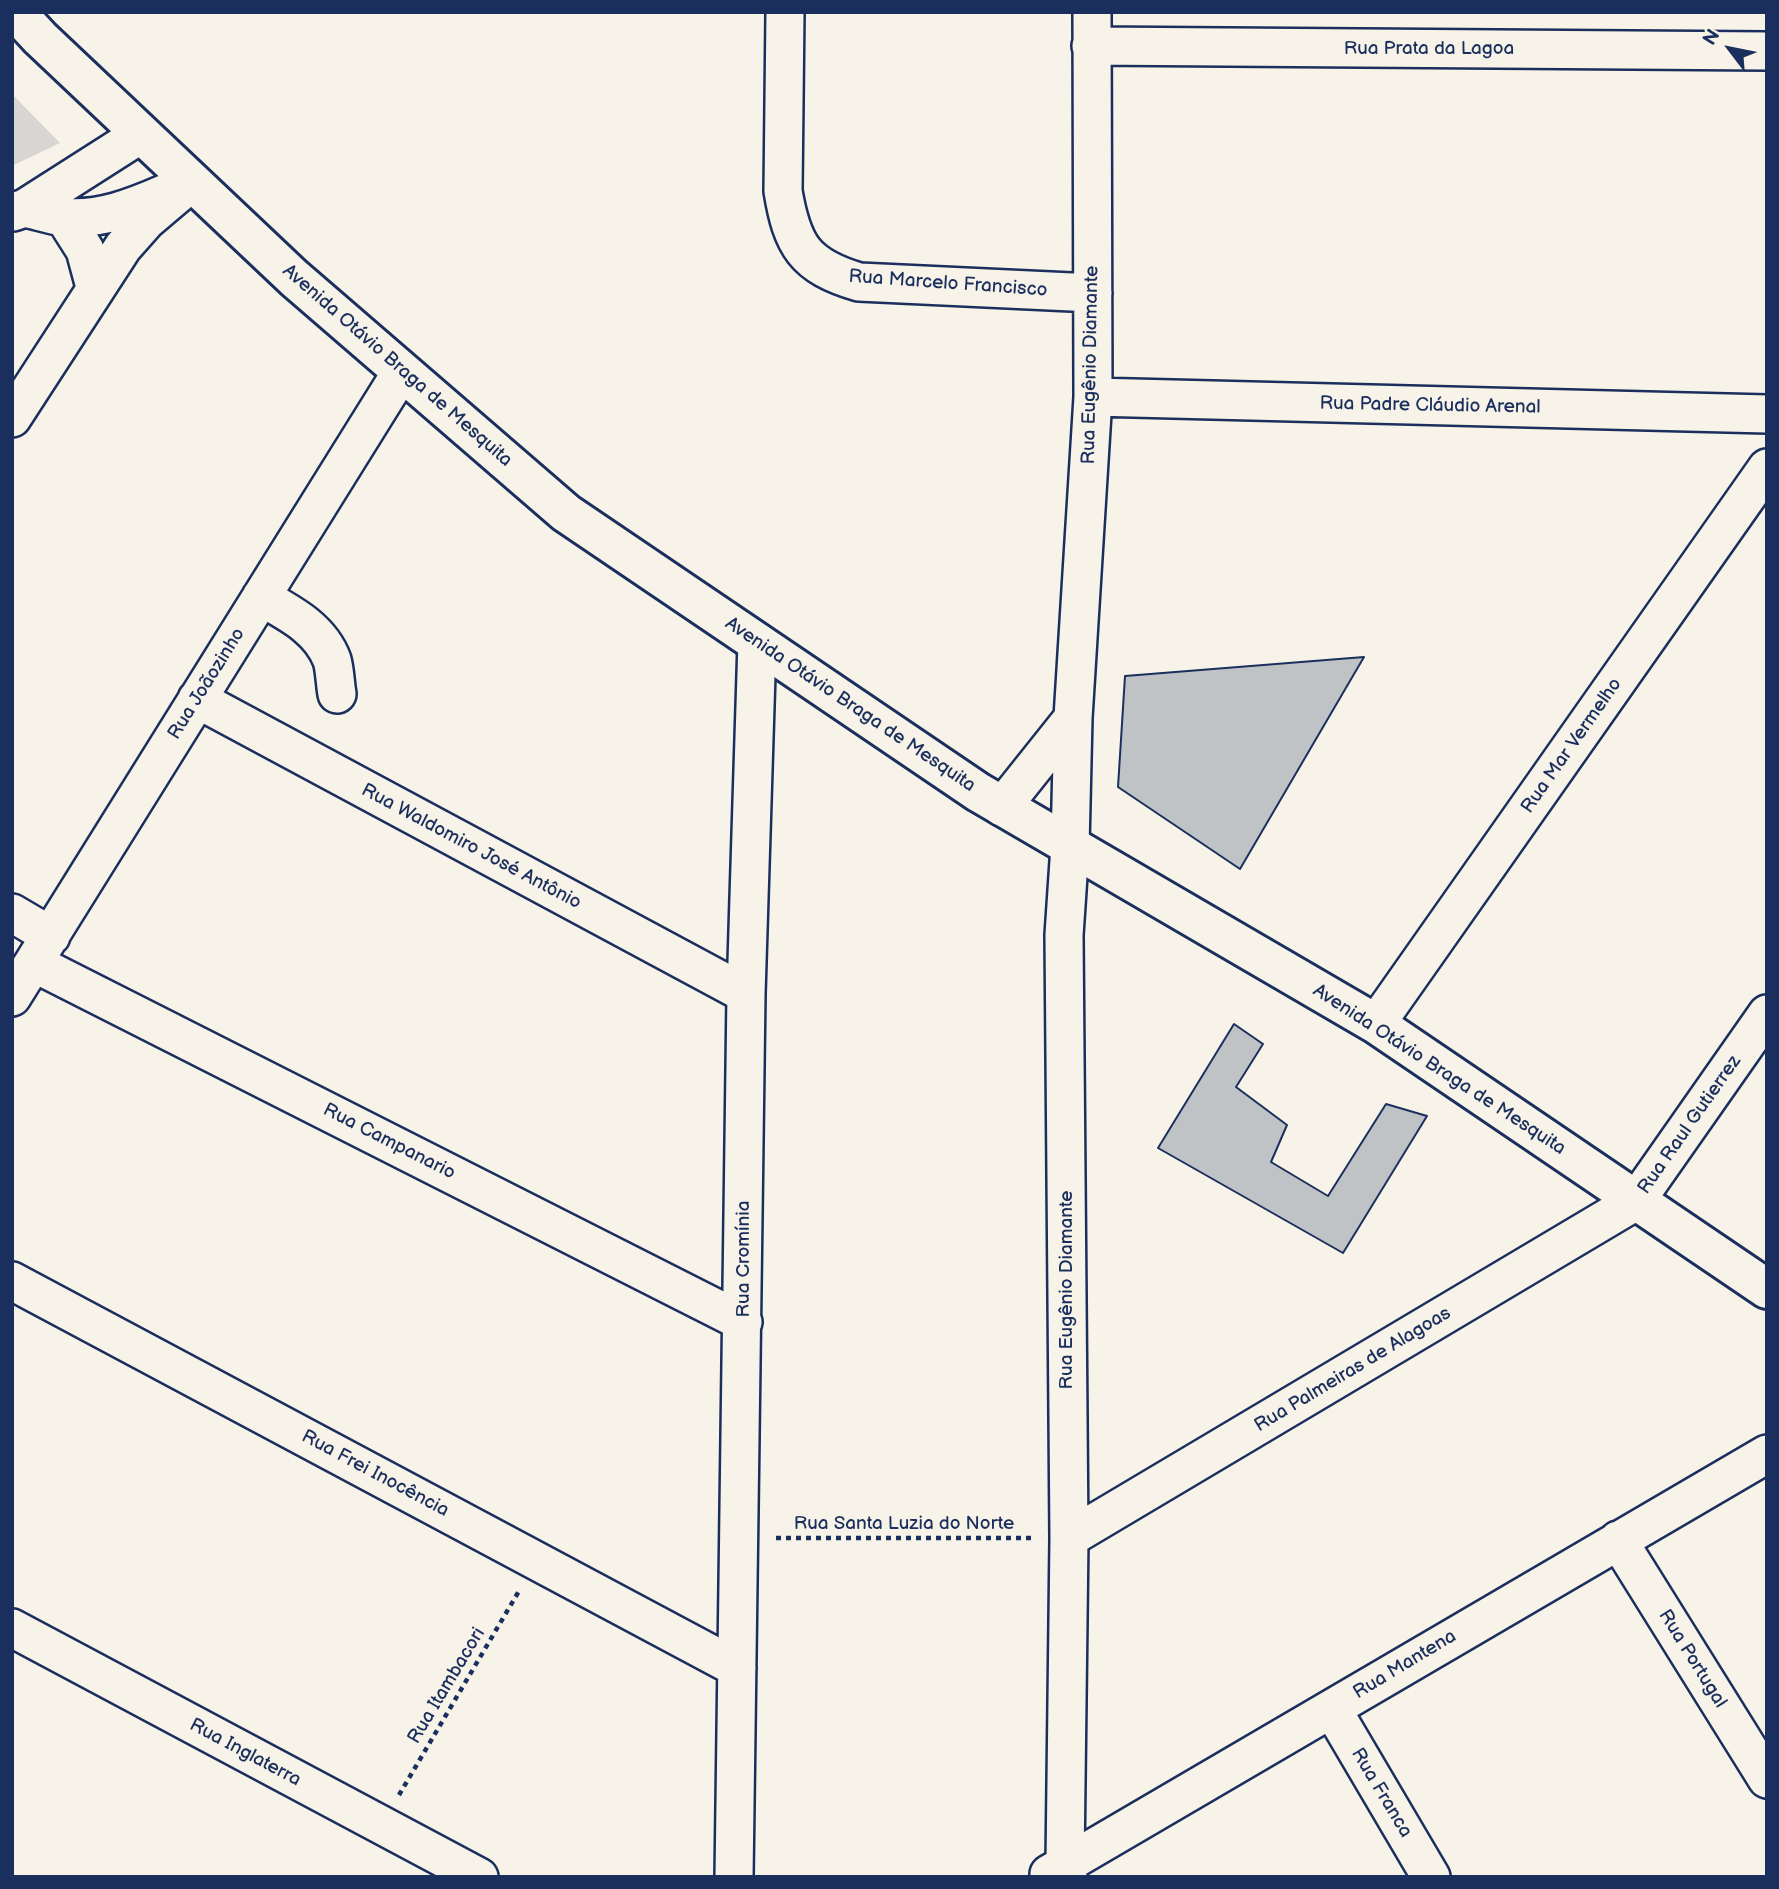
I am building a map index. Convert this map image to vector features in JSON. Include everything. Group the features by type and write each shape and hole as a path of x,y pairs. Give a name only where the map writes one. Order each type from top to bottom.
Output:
{"main road":[{"name":"Avenida Otávio Braga de Mesquita","path":"17,13 40,38 293,278 566,513 1002,807 1376,1024 1767,1289"}],"street":[{"name":"Rua Marcelo Francisco","path":"785,12 783,191 788,219 799,245 811,259 832,274 859,282 1093,293"},
{"name":"Rua Eugênio Diamante","path":"1059,1872 1069,1538 1065,935 1073,718 1093,397 1092,29"},
{"name":"Rua Prata da Lagoa","path":"1092,29 1767,51"},
{"path":"19,210 141,134"},
{"path":"19,210 64,217 98,215 127,210 192,182"},
{"path":"12,418 123,247 146,221 192,182"},
{"path":"64,217 85,250 95,287"},
{"name":"Rua Joãozinho","path":"12,997 402,371"},
{"name":"Rua Padre Cláudio Arenal","path":"1093,397 1767,414"},
{"name":"Rua Mar Vermelho","path":"1376,1024 1767,468"},
{"path":"261,597 294,616 316,633 332,660 337,694"},
{"name":"Rua Cromínia","path":"734,1877 746,994 757,642"},
{"name":"Rua Waldomiro José Antônio","path":"197,699 746,994"},
{"path":"1002,807 1073,718"},
{"name":"Rua Campanario","path":"12,913 42,950 743,1322"},
{"name":"Rua Raul Gutierrez","path":"1636,1201 1767,1014"},
{"name":"Rua Palmeiras de Alagoas","path":"1069,1538 1636,1201"},
{"name":"Rua Frei Inocência","path":"12,1281 737,1668"},
{"name":"Rua Mantena","path":"1059,1872 1767,1454"},
{"name":"Rua Portugal","path":"1618,1540 1767,1779"},
{"name":"Rua Inglaterra","path":"12,1628 479,1877"},
{"name":"Rua Franca","path":"1332,1709 1431,1877"}],"path":[{"name":"Rua Santa Luzia do Norte","path":"740,1538 1069,1538"},
{"name":"Rua Itambacori","path":"380,1826 537,1560"}],"shaded area":[{"path":"12,94 60,143 12,166"}],"building":[{"path":"1364,657 1240,869 1118,787 1125,676"},
{"path":"1234,1024 1263,1044 1236,1087 1287,1125 1271,1162 1328,1196 1386,1104 1427,1116 1343,1253 1158,1148"}]}
